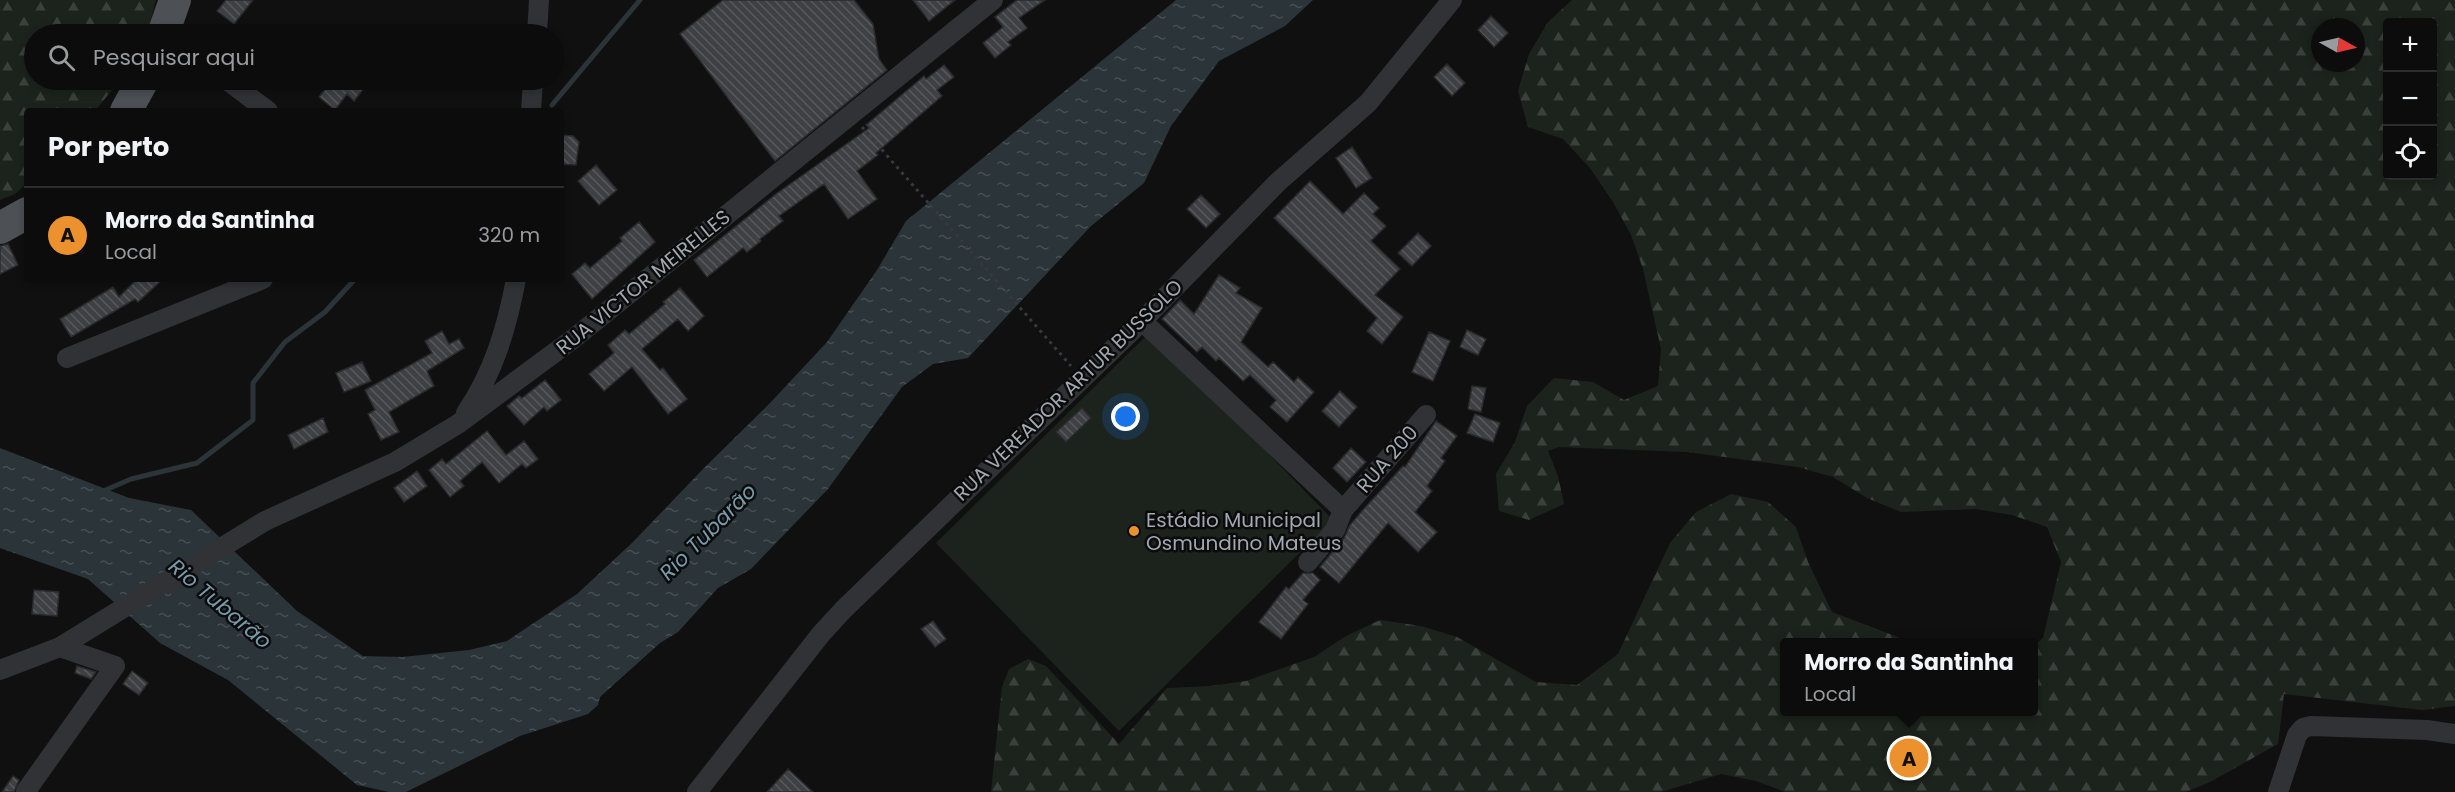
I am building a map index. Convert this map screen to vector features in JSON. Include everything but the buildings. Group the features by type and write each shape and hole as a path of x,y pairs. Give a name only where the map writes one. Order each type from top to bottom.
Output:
{"main road":[{"path":"168,24 175,0"},
{"path":"128,108 138,90"},
{"path":"0,228 24,215"}],"street":[{"path":"538,24 539,0"},
{"name":"RUA VICTOR MEIRELLES","path":"0,670 60,647 265,521 395,462 458,424 573,339 993,0"},
{"name":"RUA VEREADOR ARTUR BUSSOLO","path":"698,792 821,634 843,610 1142,321 1278,182 1368,103 1452,0"},
{"path":"240,90 264,108"},
{"path":"531,108 532,90"},
{"path":"67,358 256,282"},
{"path":"458,424 479,394 492,366 502,340 515,282"},
{"path":"1142,321 1343,510"},
{"name":"RUA 200","path":"1308,562 1335,530 1343,510 1426,415"},
{"path":"26,791 115,666 60,647"},
{"path":"2278,792 2297,735 2303,728 2311,726 2407,729 2455,734"}],"path":[{"path":"850,115 1082,379"}],"green space":[{"path":"0,0 156,0 150,24 24,24 24,90 112,90 97,108 24,108 24,186 15,194 0,200"},
{"path":"1572,0 2455,0 2455,706 2422,710 2284,694 2278,744 2210,782 2186,792 1785,792 1756,781 1721,774 1661,792 991,792 1002,687 1009,669 1028,659 1046,666 1119,744 1167,688 1210,686 1246,681 1314,657 1346,636 1380,620 1421,626 1457,637 1536,682 1577,685 1618,654 1670,543 1696,512 1731,494 1768,502 1796,527 1808,562 1832,612 1900,638 1780,638 1780,716 2038,716 2038,642 2043,638 2061,562 2047,527 2012,515 1976,509 1901,512 1867,498 1833,477 1798,467 1687,452 1559,447 1548,451 1558,476 1564,504 1529,520 1499,511 1496,474 1515,442 1527,406 1554,378 1593,382 1624,400 1658,386 1661,349 1643,269 1631,235 1613,202 1590,168 1563,139 1528,127 1518,91 1529,54 1548,22"},
{"name":"Estádio Municipal Osmundino Mateus","path":"1150,332 1333,520 1119,731 936,543"}],"water":[{"name":"Rio Tubarão","path":"1176,0 1313,0 1285,26 1219,61 1171,126 1144,183 1091,226 968,358 933,364 902,387 828,489 751,569 718,588 678,632 660,643 600,697 598,705 588,714 520,736 406,792 389,792 357,785 228,680 160,643 88,579 0,548 0,448 129,498 191,510 297,611 363,656 402,657 469,650 507,641 577,594 632,543 770,403 827,342 877,270 906,221"}],"waterway":[{"path":"552,105 640,0"},
{"path":"101,492 131,479 197,463 253,420 253,383 285,342 325,312 352,282"}],"place":[{"name":"Estádio Municipal Osmundino Mateus","path":"1134,531"},
{"name":"Morro da Santinha","path":"1909,758"}]}
